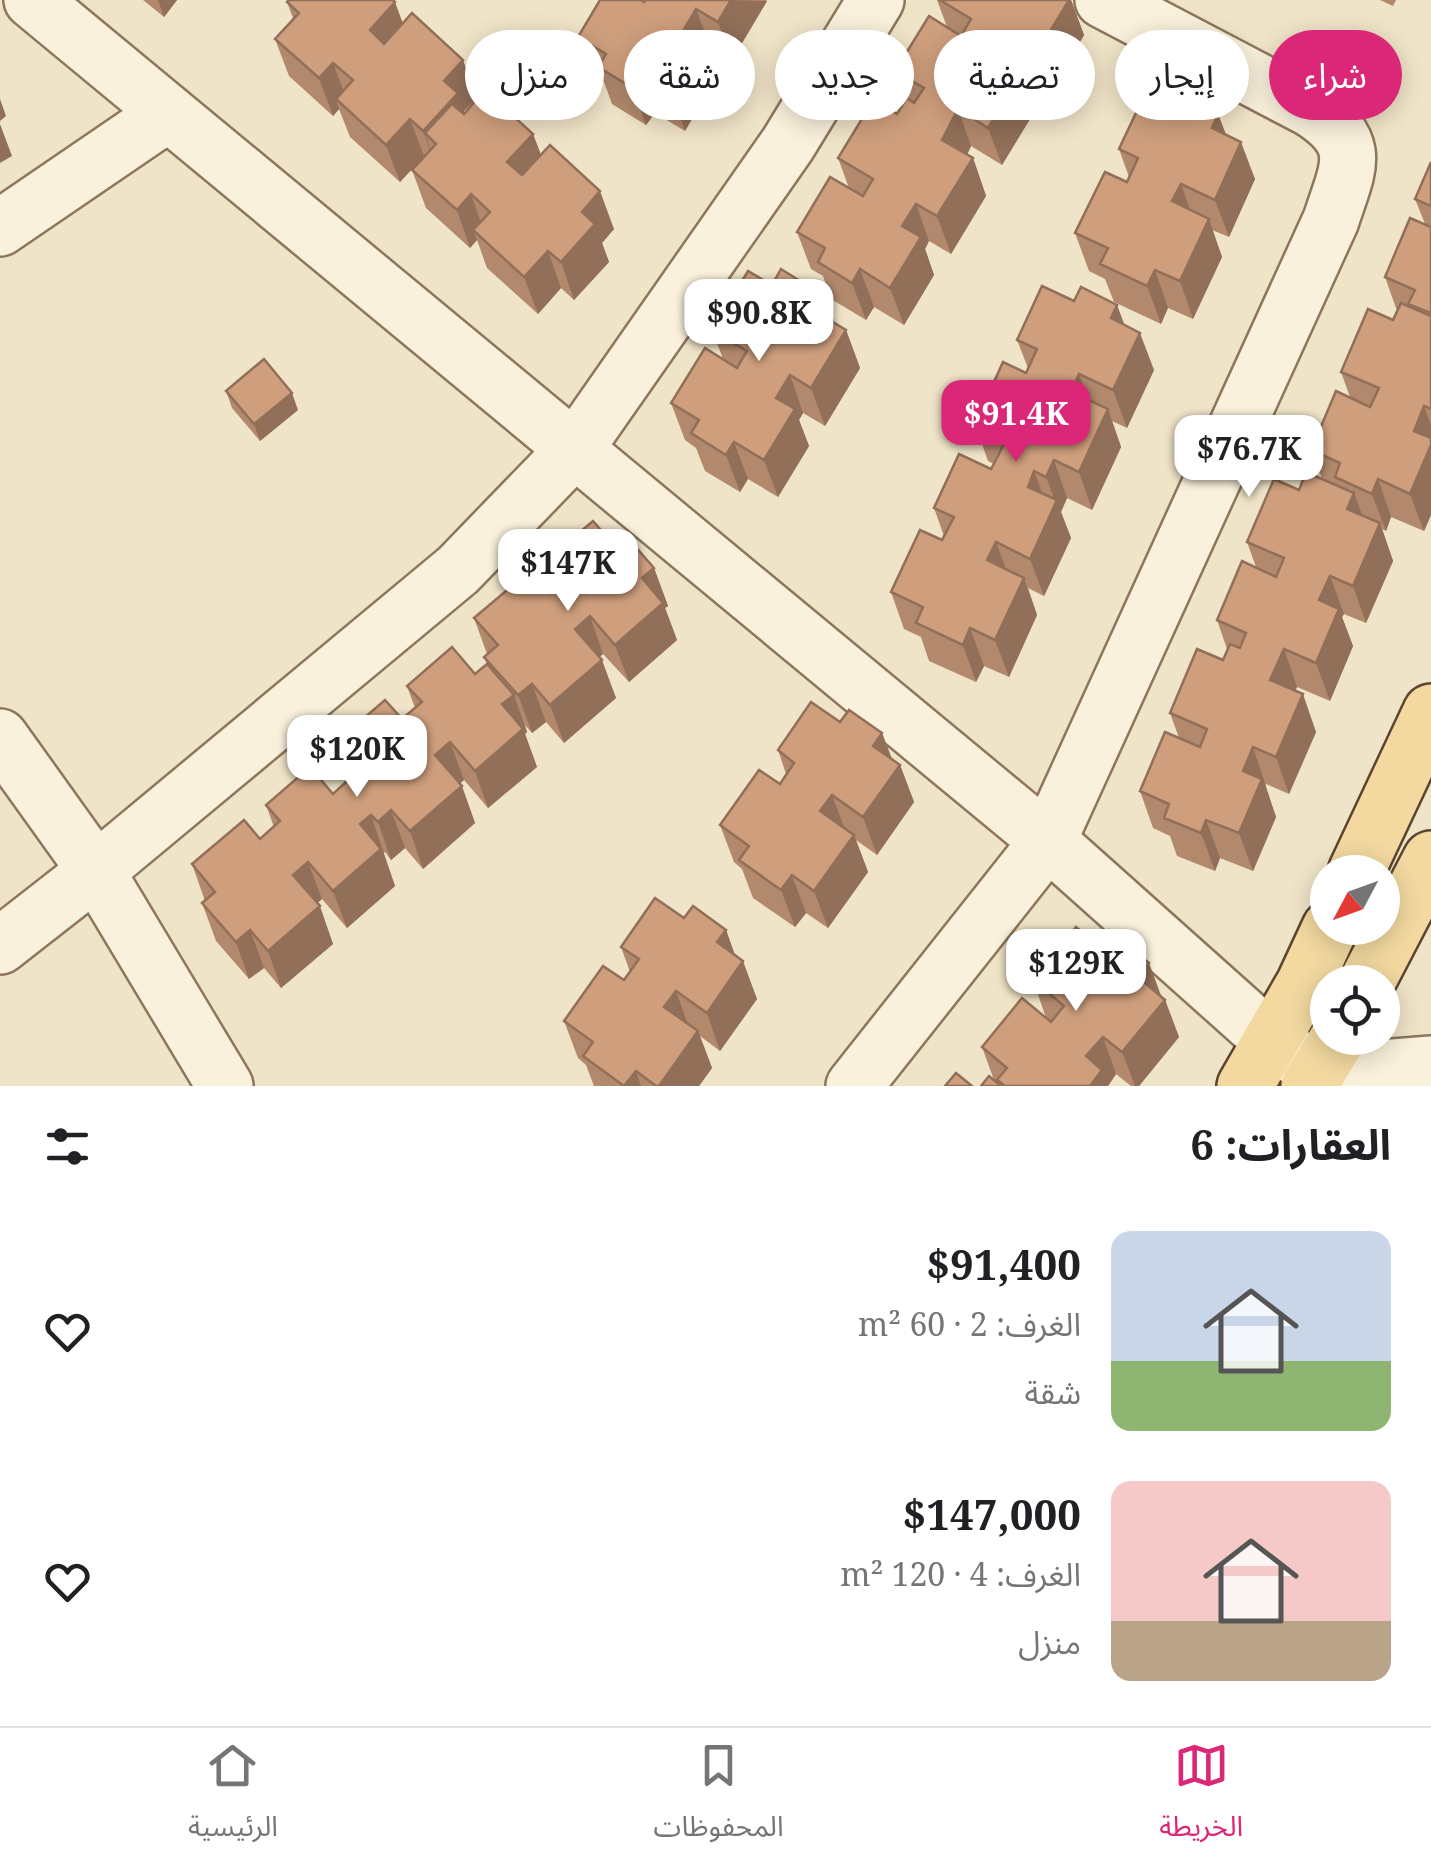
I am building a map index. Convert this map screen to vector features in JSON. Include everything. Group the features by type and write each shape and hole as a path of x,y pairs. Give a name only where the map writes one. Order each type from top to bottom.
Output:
{"main road":[{"path":"1364,855 1431,712"},
{"path":"1375,965 1431,859"},
{"path":"1258,1063 1322,945"}],"street":[{"path":"32,0 1048,842 1258,1063 1431,1064"},
{"path":"0,946 96,872 458,570 575,449 788,144 876,0"},
{"path":"854,1086 1048,842 1331,220 1347,170 1348,150 1335,125 1103,0"},
{"path":"0,228 167,114"},
{"path":"0,737 96,872 225,1086"}],"building":[{"path":"289,0 393,0 370,30 384,44 412,13 463,60 444,81 458,93 423,131 410,119 386,145 336,99 353,80 333,63 319,78 275,39 299,13"},
{"path":"600,0 731,0 718,22 696,9 684,30 624,30 624,83 604,71 604,30 582,30"},
{"path":"940,0 1069,0 1051,30 965,30 971,19"},
{"path":"929,16 951,30 934,30 934,120 952,120 942,140 973,158 937,216 916,204 902,226 921,237 890,288 860,269 852,283 818,262 825,248 797,232 830,177 863,196 873,179 838,158 861,120 914,120 914,103 924,88 914,82 914,40"},
{"path":"452,104 464,114 465,120 518,120 533,134 507,162 522,175 550,145 600,191 582,212 595,224 561,262 548,251 524,277 473,230 490,212 471,194 457,210 412,170 436,144 425,133"},
{"path":"975,120 993,120 988,128"},
{"path":"1133,120 1215,120 1212,128 1241,142 1215,200 1181,184 1172,201 1209,219 1180,281 1155,270 1147,286 1100,264 1108,248 1075,233 1105,172 1127,182 1138,158 1119,149"},
{"path":"1431,162 1431,206 1415,199"},
{"path":"1410,218 1431,227 1431,313 1408,304 1415,290 1385,277"},
{"path":"781,269 825,297 816,312 846,330 811,388 790,375 776,398 795,409 764,460 734,442 726,455 691,433 699,420 671,403 705,348 737,368 747,351 712,330 748,271 772,285"},
{"path":"1042,286 1074,301 1081,287 1117,305 1111,318 1140,333 1113,390 1079,374 1071,392 1108,409 1079,472 1054,460 1046,477 1034,471 1028,487 1057,500 1030,559 996,542 987,560 1024,578 995,640 970,628 963,645 916,623 923,607 891,592 920,530 942,540 954,517 934,508 959,454 991,469 998,456 1006,439 975,424 1003,362 1026,373 1037,349 1017,340"},
{"path":"1401,303 1431,316 1431,409 1424,406 1414,431 1431,438 1431,445 1410,494 1378,479 1372,494 1335,477 1340,463 1311,450 1336,391 1370,407 1379,388 1341,372 1368,309 1393,320"},
{"path":"264,359 292,393 254,424 226,391"},
{"path":"1306,472 1354,493 1347,509 1380,523 1353,586 1330,576 1319,600 1339,609 1316,663 1284,649 1270,680 1303,694 1276,757 1253,747 1243,771 1262,779 1239,833 1206,820 1201,833 1164,818 1169,804 1140,791 1165,732 1200,747 1207,729 1170,713 1197,649 1223,660 1230,644 1240,648 1246,633 1217,620 1242,561 1276,577 1284,558 1247,542 1274,479 1299,490"},
{"path":"593,521 616,547 627,537 654,568 642,578 663,603 615,645 590,616 575,629 602,660 550,705 532,684 518,695 484,657 498,645 474,618 526,574 542,592 562,575 548,559"},
{"path":"452,647 475,674 487,664 514,695 502,704 523,729 475,771 450,742 435,755 462,786 410,831 391,810 378,822 371,815 360,824 381,849 333,891 308,862 293,875 320,906 268,951 250,930 236,942 202,903 215,892 192,864 244,820 260,839 280,821 266,805 310,767 333,794 357,772 334,744 385,700 402,719 422,702 407,686"},
{"path":"811,702 840,722 849,710 882,733 873,746 900,765 863,817 832,795 820,811 854,835 814,891 792,875 781,890 739,860 749,846 720,825 759,770 780,784 794,763 778,750"},
{"path":"655,898 684,918 693,906 726,930 717,942 743,961 707,1013 676,991 664,1007 698,1031 659,1086 636,1071 624,1086 583,1056 593,1042 564,1021 603,966 624,980 639,959 621,947"},
{"path":"1076,927 1097,945 1109,930 1149,963 1138,977 1165,1000 1122,1052 1103,1037 1086,1056 1102,1070 1090,1086 1005,1086 997,1080 1007,1068 982,1047 1022,998 1051,1022 1064,1006 1033,980"},
{"path":"956,1073 972,1086 945,1086"},
{"path":"989,1076 1001,1086 981,1086"}]}
